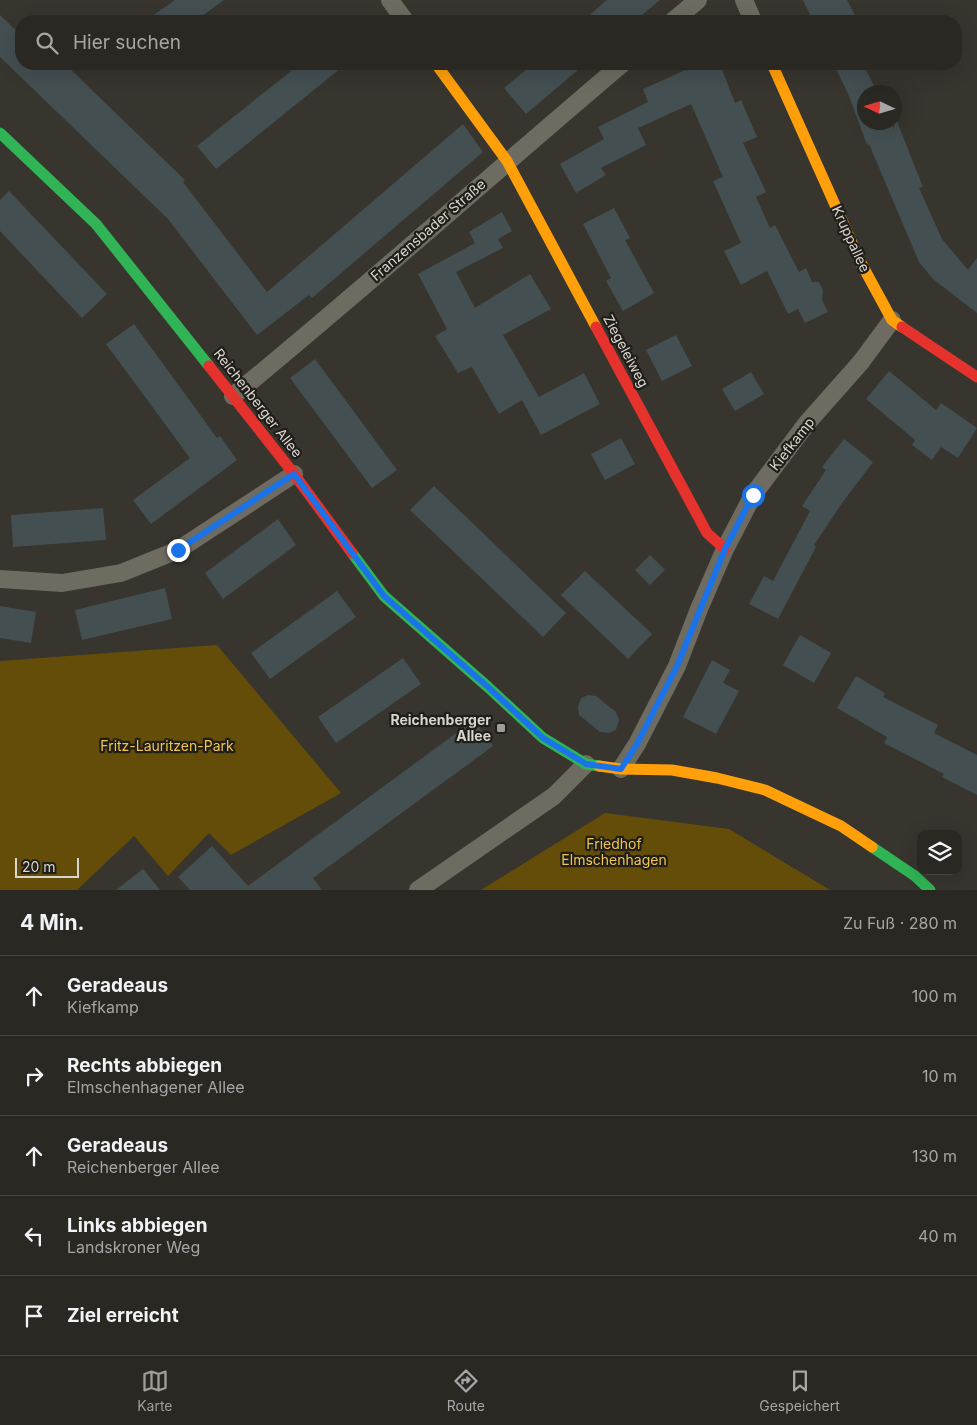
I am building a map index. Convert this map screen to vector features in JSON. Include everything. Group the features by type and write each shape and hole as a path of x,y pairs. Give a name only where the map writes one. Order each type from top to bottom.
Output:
{"street":[{"path":"390,0 401,15"},
{"path":"680,15 698,0"},
{"path":"744,0 750,15"},
{"name":"Ziegeleiweg","path":"440,70 507,161 707,533 725,549"},
{"name":"Franzensbader Straße","path":"233,396 314,330 507,161 615,70"},
{"name":"Kruppallee","path":"775,70 861,263 892,320 977,376"},
{"name":"Reichenberger Allee","path":"0,133 96,224 294,474 384,596 543,738 586,764"},
{"name":"Kiefkamp","path":"621,769 637,744 677,666 725,549 753,495 807,423 862,362 892,320"},
{"path":"0,579 62,583 121,573 178,550 294,474"},
{"path":"418,890 554,796 586,764 621,769 672,770 718,778 765,790 842,826 915,876 930,890"}],"green space":[{"name":"Fritz-Lauritzen-Park","path":"217,645 341,793 231,855 209,833 168,876 134,836 77,890 0,890 0,661"},
{"name":"Friedhof Elmschenhagen","path":"605,813 729,829 830,890 481,890"}],"building":[{"path":"175,0 224,0 203,15 154,15"},
{"path":"607,0 660,0 642,15 590,15"},
{"path":"803,0 847,0 855,15 810,15"},
{"path":"0,15 15,29 15,70 71,70 185,180 183,182 267,292 463,124 483,152 312,298 309,295 257,335 168,219 0,57"},
{"path":"292,70 339,70 216,169 197,146"},
{"path":"526,70 578,70 526,114 504,88"},
{"path":"686,70 722,70 735,103 741,100 757,137 743,143 766,192 756,197 770,228 775,225 799,272 806,268 812,282 819,282 823,290 822,300 828,312 805,323 798,309 788,314 767,271 741,285 724,251 741,243 713,181 723,177 691,104 638,128 646,145 601,168 606,175 576,193 560,164 604,139 598,127 648,102 643,89"},
{"path":"837,70 866,70 874,85 857,85 857,118"},
{"path":"861,130 900,130 923,187 919,188 942,239 968,270 977,258 977,313 933,279 919,262 869,144 867,145"},
{"path":"9,191 107,294 82,318 0,231 0,200"},
{"path":"614,208 630,238 625,240 654,293 623,311 606,281 611,278 583,224"},
{"path":"502,212 512,231 498,239 503,248 456,272 475,308 530,274 551,309 503,335 539,397 584,373 600,404 541,435 522,400 499,414 472,367 458,373 435,336 447,329 418,274 475,243 469,232"},
{"path":"134,324 217,438 220,436 237,460 151,524 133,500 190,458 106,344"},
{"path":"676,335 692,366 662,381 646,350"},
{"path":"315,359 397,470 372,488 290,378"},
{"path":"889,371 936,410 941,403 977,428 958,458 941,447 932,460 912,445 915,440 866,399"},
{"path":"751,372 764,394 735,411 722,389"},
{"path":"621,438 635,464 605,480 591,454"},
{"path":"844,439 873,462 842,503 814,545 816,547 778,619 749,604 764,576 773,581 810,511 802,506 826,470 822,467"},
{"path":"434,486 566,613 543,637 410,510"},
{"path":"103,508 106,540 13,547 11,515"},
{"path":"278,519 296,545 223,599 205,573"},
{"path":"650,555 665,570 650,585 635,570"},
{"path":"585,571 652,634 628,659 561,595"},
{"path":"165,588 172,619 82,640 75,610"},
{"path":"337,591 356,617 270,679 251,653"},
{"path":"0,606 36,612 31,643 0,638"},
{"path":"800,635 831,653 814,683 783,665"},
{"path":"403,658 421,684 336,743 318,717"},
{"path":"712,660 730,670 723,683 739,691 716,734 683,717"},
{"path":"856,676 885,693 883,697 938,725 934,733 977,755 977,795 942,777 944,774 884,743 887,737 837,708"},
{"path":"588,695 596,696 616,712 619,720 616,730 609,733 600,732 579,715 578,707 581,698"},
{"path":"474,720 493,746 313,878 322,890 190,890 178,877 212,846 248,886"},
{"path":"143,869 160,890 116,890"}],"traffic: fast":[{"path":"0,133 96,224 209,366"},
{"path":"352,553 384,596 543,738 586,764 599,766"},
{"path":"872,847 915,876 930,890"}],"traffic: slow":[{"path":"440,70 507,161 596,327"},
{"path":"775,70 861,263 892,320 902,327"},
{"path":"599,766 621,769 672,770 717,778 765,790 841,826 872,847"}],"traffic: jam":[{"path":"596,327 707,533 725,549"},
{"path":"902,327 977,377"},
{"path":"209,366 294,474 352,553"}],"place":[{"name":"Reichenberger Allee","path":"501,728"}],"route":[{"path":"178,550 294,474 384,596 543,738 586,764 621,769 637,744 677,666 699,608 725,549 753,495"}]}
